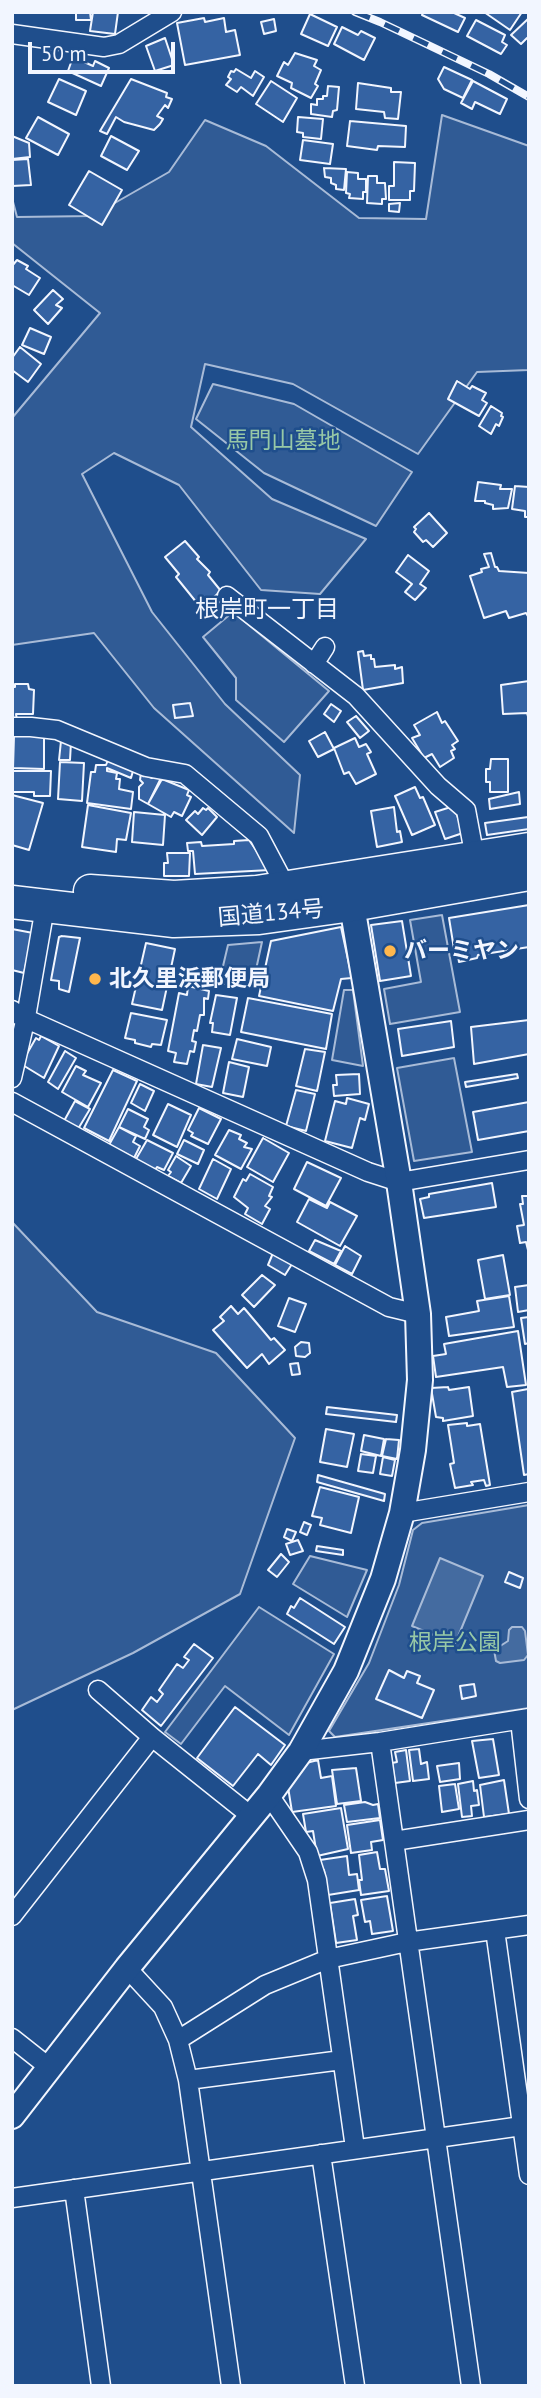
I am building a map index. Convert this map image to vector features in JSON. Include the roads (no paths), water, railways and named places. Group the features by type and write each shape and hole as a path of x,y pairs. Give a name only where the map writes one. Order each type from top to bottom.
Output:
{"highway":[{"name":"国道134号","path":"12,902 174,920 259,919 475,858 529,849"},
{"name":"国道134号","path":"12,881 52,888 174,897 257,892 286,887 350,892 529,874"}],"street":[{"path":"12,34 104,47 119,44 172,12"},
{"path":"226,596 356,696 438,786 466,810 475,858"},
{"path":"314,664 325,647"},
{"path":"12,727 57,730 146,767 185,774 259,836 286,887"},
{"path":"12,2116 127,1969 270,1795 301,1751 346,1671 383,1579 402,1513 414,1450 420,1380 418,1314 400,1182 350,892"},
{"path":"12,1078 19,1014 45,907"},
{"path":"19,1014 368,1172 400,1182 529,1160"},
{"path":"12,1102 389,1307 418,1314"},
{"path":"402,1513 529,1492"},
{"path":"98,1690 251,1816"},
{"path":"301,1751 380,1742 524,1719 529,1799"},
{"path":"12,1916 152,1737"},
{"path":"380,1742 471,2386"},
{"path":"270,1795 308,1852 317,1880 355,2148"},
{"path":"394,1841 529,1820"},
{"path":"177,2040 265,1984 328,1959 407,1942 529,1926"},
{"path":"495,1930 525,2126 529,2175"},
{"path":"127,1969 163,2007 177,2040 188,2080 231,2386"},
{"path":"12,2038 50,2068"},
{"path":"188,2080 342,2060"},
{"path":"12,2199 355,2148 525,2126"},
{"path":"321,2154 355,2386"},
{"path":"74,2189 97,2385"}],"railway":[{"path":"355,12 489,74 529,97"}],"place":[{"name":"バーミヤン","path":"390,951"},
{"name":"北久里浜郵便局","path":"95,979"}],"district":[{"name":"根岸町一丁目","path":"267,610"}],"park label":[{"name":"馬門山墓地","path":"283,441"},
{"name":"根岸公園","path":"455,1643"}]}
